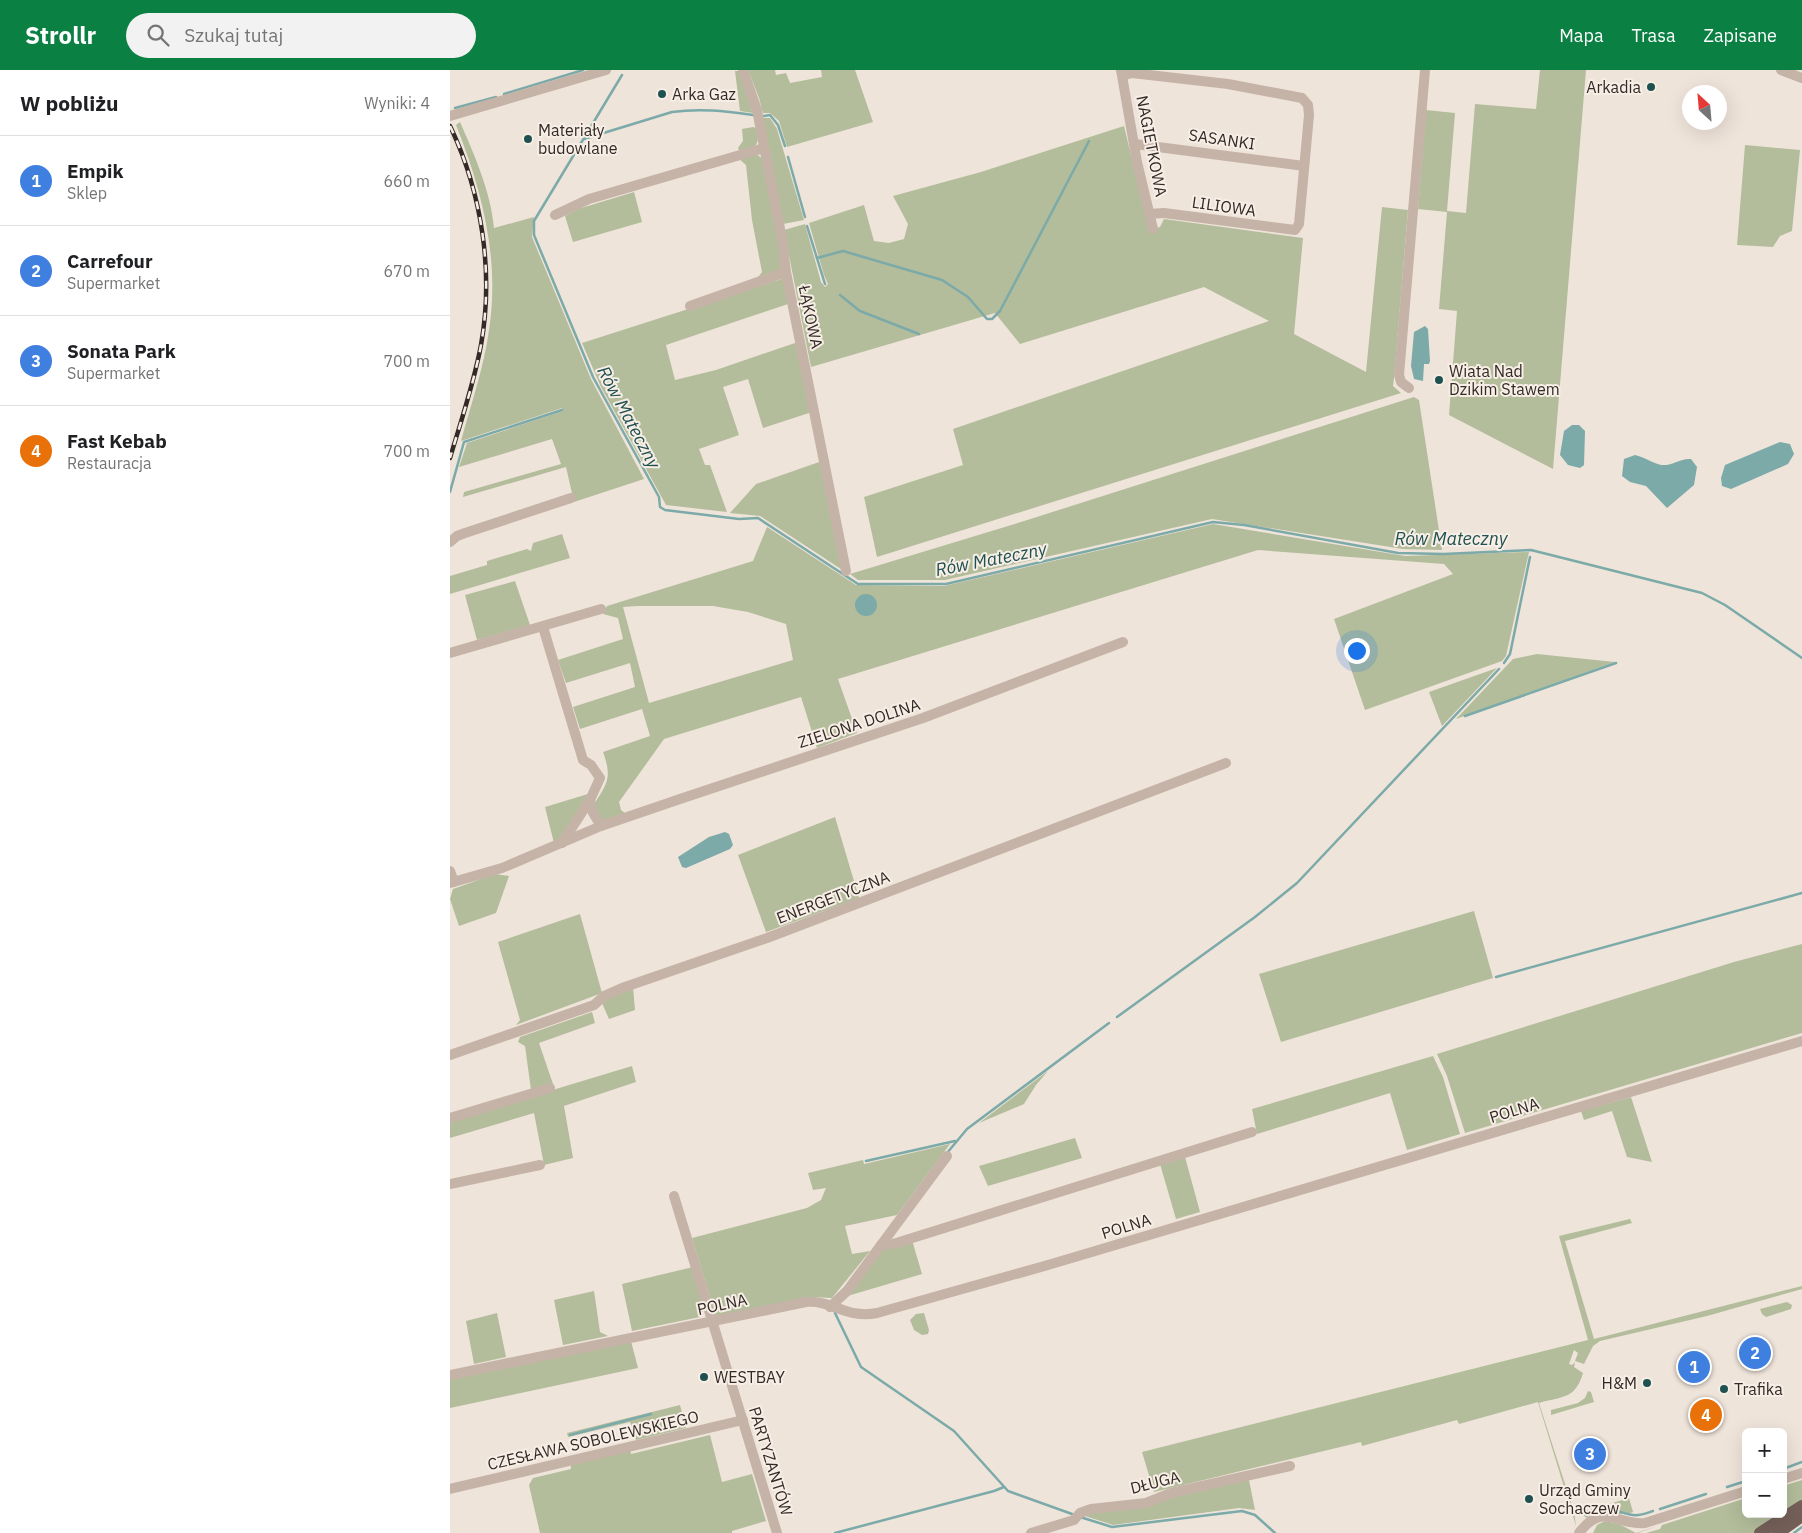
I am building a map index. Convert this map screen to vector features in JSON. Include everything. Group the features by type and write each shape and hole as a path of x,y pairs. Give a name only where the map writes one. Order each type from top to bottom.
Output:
{"main road":[{"path":"1760,1533 1802,1506"},
{"path":"1778,1533 1802,1516"}],"street":[{"path":"450,116 606,70"},
{"name":"ŁĄKOWA","path":"743,70 757,110 782,239 786,272 846,571"},
{"path":"1409,388 1401,382 1398,375 1425,70"},
{"path":"1781,70 1802,78"},
{"path":"1122,72 1228,84 1302,98 1308,105 1309,115 1304,166"},
{"name":"NAGIETKOWA","path":"1122,72 1152,228"},
{"name":"SASANKI","path":"1135,144 1304,166"},
{"path":"555,215 589,200 764,148"},
{"name":"LILIOWA","path":"1149,214 1164,213 1295,230 1299,224 1304,166"},
{"path":"690,306 786,272"},
{"path":"450,542 465,532 571,498"},
{"path":"450,653 601,609"},
{"path":"543,627 583,760 592,765 599,773 600,781 590,800 561,843"},
{"name":"ZIELONA DOLINA","path":"452,883 502,868 602,826 923,718 1123,642"},
{"name":"ENERGETYCZNA","path":"450,1055 585,1008 622,988 767,938 1226,763"},
{"path":"590,800 593,813 602,826"},
{"path":"450,870 452,883"},
{"name":"POLNA","path":"450,1375 806,1302 820,1302 858,1315 877,1313 1048,1265 1802,1041"},
{"path":"450,1118 550,1088"},
{"path":"881,1245 903,1241 1252,1132"},
{"path":"830,1307 844,1295 947,1156"},
{"path":"450,1184 540,1165"},
{"name":"PARTYZANTÓW","path":"674,1196 777,1533"},
{"name":"CZESŁAWA SOBOLEWSKIEGO","path":"450,1489 743,1420"},
{"name":"DŁUGA","path":"1031,1533 1074,1520 1080,1513 1092,1509 1146,1503 1171,1493 1290,1466"},
{"path":"1787,1478 1802,1473"},
{"path":"1579,1533 1593,1521 1607,1516 1631,1523 1645,1523 1742,1492"},
{"path":"1589,1533 1593,1521"}],"green space":[{"path":"748,70 775,70 776,75 786,73 790,83 822,77 821,70 855,70 873,122 787,147 779,121 770,113 763,113"},
{"path":"1540,70 1586,70 1553,469 1449,415 1457,311 1439,309 1447,212 1418,209 1426,110 1455,113 1447,211 1466,213 1475,104 1536,109"},
{"path":"735,71 739,71 753,113 740,111"},
{"path":"763,118 770,118 777,129 804,220 783,224"},
{"path":"460,122 486,187 494,228 534,217 532,237 591,379 644,479 574,502 566,467 463,497 464,492 561,464 552,439 459,467 467,443 563,411 562,408 461,441 487,344 492,303 492,277 490,251 481,200 474,174 456,125"},
{"path":"1124,126 1149,230 1160,227 1164,219 1303,238 1294,334 1366,372 1382,207 1408,210 1393,386 1401,393 877,557 864,497 963,465 953,429 1269,321 1204,287 1020,344 995,313 811,367 784,230 805,224 821,282 825,287 828,284 809,223 864,205 874,241 889,243 904,239 908,224 893,196 981,172"},
{"path":"756,128 758,140 756,145 740,153 738,148 743,141 742,129"},
{"path":"1745,145 1800,150 1792,231 1780,236 1773,247 1737,245"},
{"path":"756,154 763,159 782,250 781,271 756,280 762,272 752,220 746,165 738,158"},
{"path":"634,192 642,222 573,242 565,216 578,209"},
{"path":"785,278 791,303 666,345 675,380 716,370 798,342 812,412 763,428 748,379 723,387 739,435 699,449 705,465 710,465 727,512 666,505 601,387 582,343"},
{"path":"1414,397 1419,400 1442,550 1403,549 1212,519 945,580 858,580 850,574 1021,522"},
{"path":"822,461 844,571 760,516 730,513 756,484"},
{"path":"1213,524 1405,556 1529,552 1506,656 1502,661 1365,710 1334,619 1453,574 1444,564 1258,550 838,679 857,733 817,748 801,697 664,739 619,802 621,810 626,814 605,822 596,814 594,804 603,791 608,774 603,752 650,736 642,709 580,729 573,707 635,687 630,663 566,683 558,660 623,639 618,618 603,614 607,606 753,561 767,527 856,585 944,586","holes":["713,606 748,612 786,624 793,660 649,703 623,607"]},
{"path":"562,534 570,558 450,594 450,576 487,565 487,561 527,549 531,551 533,543"},
{"path":"515,581 530,625 477,640 465,595"},
{"path":"1537,654 1615,662 1456,719 1513,659"},
{"path":"1497,668 1442,726 1429,692"},
{"path":"588,794 560,840 554,843 545,807"},
{"path":"835,817 859,898 766,932 738,855"},
{"path":"495,874 509,876 496,913 459,926 450,899 453,889"},
{"path":"1474,911 1493,978 1281,1042 1259,974"},
{"path":"580,914 602,993 516,1025 520,1020 498,942"},
{"path":"1802,944 1802,1033 1465,1133 1447,1076 1437,1054 1734,962"},
{"path":"633,987 635,1010 609,1019 602,1003 604,999"},
{"path":"592,1012 595,1023 539,1043 553,1084 531,1090 525,1046 518,1042 520,1037"},
{"path":"1433,1056 1443,1077 1460,1134 1407,1150 1390,1093 1257,1134 1252,1109"},
{"path":"632,1066 636,1082 564,1106 573,1158 544,1165 534,1113 450,1138 450,1121"},
{"path":"1048,1071 1024,1104 979,1123"},
{"path":"1631,1097 1652,1162 1627,1157 1612,1111 1584,1120 1581,1111"},
{"path":"1075,1138 1082,1158 988,1186 979,1166"},
{"path":"950,1144 897,1215 845,1226 852,1254 870,1251 832,1298 811,1297 716,1317 692,1238 807,1208 821,1200 826,1188 813,1190 808,1173 863,1160 864,1164"},
{"path":"1185,1157 1200,1212 1176,1219 1160,1164"},
{"path":"1630,1219 1632,1223 1565,1241 1594,1339 1802,1286 1802,1289 1707,1316 1600,1341 1593,1346 1584,1364 1575,1361 1578,1353 1574,1350 1569,1364 1572,1365 1575,1362 1574,1367 1583,1373 1580,1382 1572,1393 1561,1398 1539,1403 1574,1512 1576,1526 1538,1402 1459,1424 1457,1420 1362,1446 1361,1442 1154,1492 1142,1452 1588,1340 1559,1236"},
{"path":"912,1240 922,1274 844,1297 880,1250"},
{"path":"693,1267 704,1310 700,1317 632,1331 622,1284"},
{"path":"594,1291 600,1332 608,1336 563,1345 554,1300"},
{"path":"1787,1302 1792,1305 1791,1309 1766,1317 1760,1309"},
{"path":"497,1313 506,1357 474,1364 466,1321"},
{"path":"924,1313 929,1330 928,1334 922,1335 914,1330 910,1320 916,1314"},
{"path":"631,1341 638,1368 450,1408 450,1379"},
{"path":"1588,1391 1591,1392 1594,1402 1551,1415 1551,1410 1578,1403 1585,1398"},
{"path":"680,1405 686,1428 636,1440 630,1422 568,1437 567,1433"},
{"path":"710,1435 722,1482 752,1474 766,1521 732,1531 732,1533 540,1533 529,1485 533,1478 571,1469 570,1462 630,1449 631,1454"},
{"path":"1258,1476 1249,1480 1255,1510 1239,1508 1113,1525 1082,1515"},
{"path":"1802,1480 1802,1502 1787,1511 1787,1485"},
{"path":"1629,1498 1633,1512 1627,1514 1598,1513 1586,1518 1582,1512 1602,1504 1609,1504"},
{"path":"1742,1499 1742,1518 1776,1518 1755,1533 1646,1533 1660,1529 1662,1525"},
{"path":"1605,1521 1619,1524 1636,1533 1593,1533 1597,1525"}],"water":[{"path":"1425,326 1428,329 1430,361 1429,364 1424,364 1423,381 1414,379 1411,366 1414,332"},
{"path":"1572,425 1579,425 1585,431 1584,465 1580,468 1568,465 1560,455 1564,431"},
{"path":"1780,442 1790,444 1794,454 1788,464 1731,489 1722,486 1721,478 1725,465"},
{"path":"1635,455 1661,465 1691,459 1697,467 1694,485 1667,508 1646,486 1630,482 1622,476 1624,459"},
{"path":"866,594 876,601 877,605 870,615 866,616 856,609 855,605 862,595"},
{"path":"725,832 729,834 733,845 730,849 686,868 682,867 678,857 709,837"}],"waterway":[{"path":"504,94 583,70"},
{"name":"Rów Mateczny","path":"622,75 534,221 534,235 593,377 659,497 660,507 665,510 739,519 758,518 858,584 946,584 1213,522 1244,525 1398,553 1444,554 1531,550 1702,593 1725,605 1802,658"},
{"path":"455,108 496,97"},
{"path":"584,139 672,112 703,110 753,115"},
{"path":"764,116 770,115 778,125 785,146"},
{"path":"817,258 843,251 942,280 968,297 987,319 992,319 1000,311 1089,141"},
{"path":"788,157 805,217"},
{"path":"807,226 825,284"},
{"path":"840,295 860,311 919,334"},
{"path":"450,492 464,442 562,410"},
{"path":"1504,663 1510,654 1530,557"},
{"path":"1465,716 1616,663"},
{"path":"1117,1017 1255,917 1297,883 1499,669"},
{"path":"1496,977 1802,893"},
{"path":"947,1153 967,1129 1109,1023"},
{"path":"866,1161 955,1141"},
{"path":"835,1313 861,1367 954,1431 1008,1491 1072,1514"},
{"path":"570,1435 651,1414"},
{"path":"1787,1468 1802,1462"},
{"path":"1727,1487 1742,1482"},
{"path":"835,1533 1004,1487"},
{"path":"1660,1509 1706,1494"},
{"path":"1585,1515 1592,1510 1604,1507 1633,1515 1641,1515 1653,1511"},
{"path":"1080,1517 1112,1527 1242,1511 1255,1515 1275,1533"},
{"path":"1794,1533 1802,1527"}],"railway":[{"path":"450,126 470,178 477,205 482,233 486,289 481,345 467,402 450,458"}],"place":[{"name":"Arkadia","path":"1651,87"},
{"name":"Arka Gaz","path":"662,94"},
{"name":"Materiały budowlane","path":"528,139"},
{"name":"Wiata Nad Dzikim Stawem","path":"1439,380"},
{"name":"Carrefour","path":"1755,1353"},
{"name":"Empik","path":"1694,1367"},
{"name":"WESTBAY","path":"704,1377"},
{"name":"H&M","path":"1647,1383"},
{"name":"Trafika","path":"1724,1389"},
{"name":"Fast Kebab","path":"1706,1415"},
{"name":"Sonata Park","path":"1590,1454"},
{"name":"Urząd Gminy Sochaczew","path":"1529,1499"}]}
